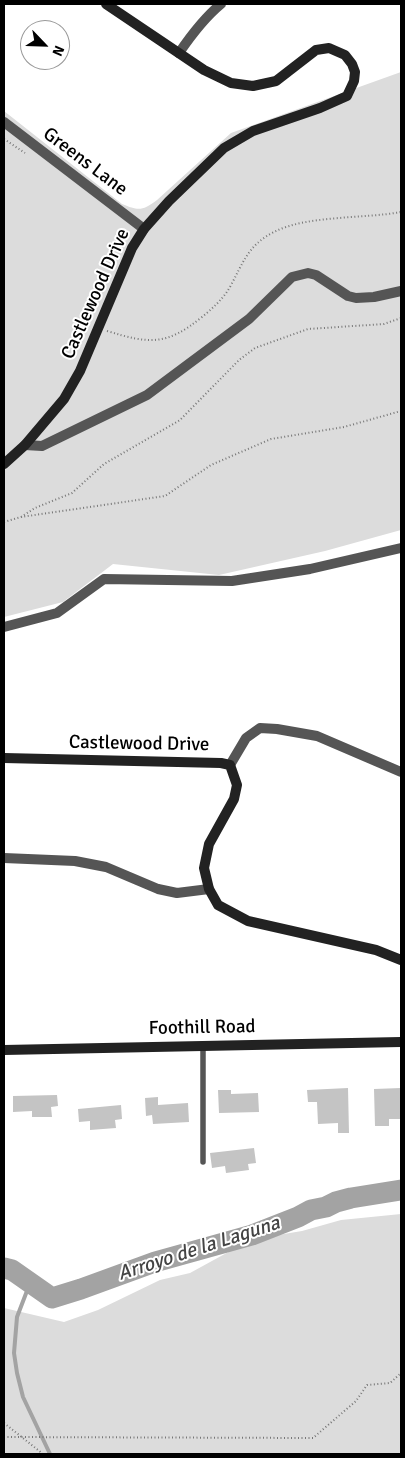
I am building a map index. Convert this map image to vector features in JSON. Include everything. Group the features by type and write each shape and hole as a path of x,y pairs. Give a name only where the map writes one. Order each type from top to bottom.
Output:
{"street":[{"name":"Castlewood Drive","path":"4,464 25,445 64,399 80,371 132,248 144,229 224,148 253,131 320,108 347,96 354,81 355,72 345,55 328,48 316,50 276,81 253,86 231,83 204,70 106,4"},
{"path":"179,53 197,26 221,4"},
{"name":"Greens Lane","path":"4,122 144,229"},
{"path":"25,445 42,446 148,395 249,319 292,277 308,273 316,275 348,296 356,298 401,291"},
{"path":"4,627 57,614 104,579 232,581 310,569 401,548"},
{"path":"230,765 246,738 260,728 317,736 401,772"},
{"name":"Castlewood Drive","path":"4,758 221,763 230,765 237,785 234,799 209,844 205,855 204,868 209,890 218,905 248,921 376,950 401,960"},
{"path":"4,858 75,861 106,867 158,889 175,893 209,890"},
{"name":"Foothill Road","path":"4,1050 401,1042"}],"lane":[{"path":"203,1046 203,1162"}],"path":[{"path":"98,328 139,339 154,341 170,338 186,330 220,302 230,288 245,257 253,248 274,232 309,222 379,216 401,212"},
{"path":"21,517 35,508 72,494 104,464 180,420 239,360 255,348 308,329 384,324 401,318"},
{"path":"4,522 21,517 164,496 211,465 271,439 344,427 401,411"},
{"path":"4,1437 313,1438 356,1400 367,1385 390,1383 401,1373"},
{"path":"4,1423 43,1454"}],"shaded area":[{"path":"401,72 401,530 325,551 219,575 113,564 63,602 4,617 4,111 122,204 140,209 157,200 231,133"},
{"path":"401,1214 401,1454 4,1454 4,1308 64,1322 98,1310 160,1280 190,1273 243,1244 341,1220"}],"building":[{"path":"348,1088 349,1133 338,1133 338,1123 318,1124 317,1102 308,1102 307,1090"},
{"path":"401,1088 401,1119 389,1119 389,1126 375,1126 374,1089"},
{"path":"218,1090 231,1090 231,1094 258,1093 259,1112 219,1113"},
{"path":"57,1095 58,1106 51,1107 52,1117 32,1117 32,1111 13,1112 13,1096"},
{"path":"158,1097 158,1105 188,1103 189,1122 153,1124 152,1115 146,1116 145,1098"},
{"path":"121,1105 122,1119 115,1120 116,1128 90,1130 90,1121 79,1122 78,1109"},
{"path":"254,1148 256,1163 248,1164 249,1170 226,1173 225,1166 212,1168 210,1153"}],"waterway":[{"name":"Arroyo de la Laguna","path":"4,1268 12,1270 52,1298 155,1262 252,1235 311,1210 326,1207 336,1202 401,1190"},
{"path":"30,1283 17,1317 14,1353 23,1397 50,1454"}]}
